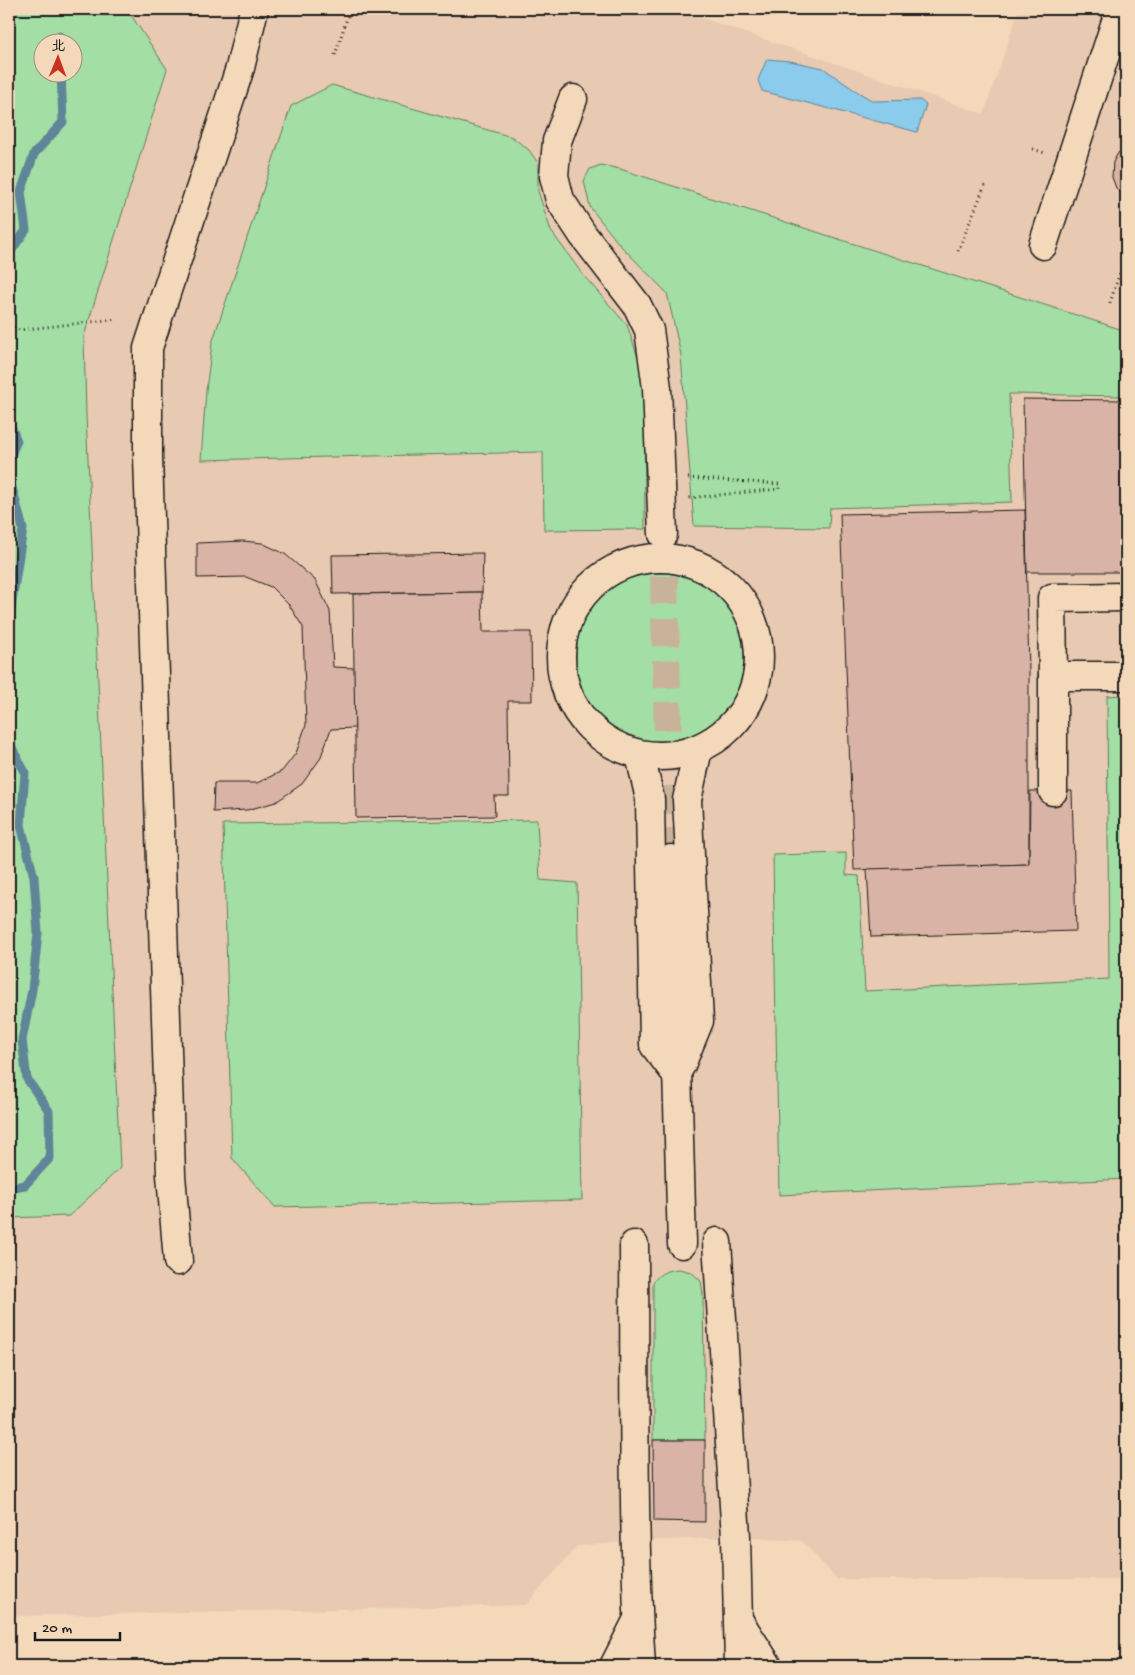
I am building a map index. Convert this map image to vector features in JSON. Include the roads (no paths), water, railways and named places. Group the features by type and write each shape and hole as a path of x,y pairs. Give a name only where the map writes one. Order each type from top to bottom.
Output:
{"street":[{"path":"178,1261 171,1175 148,466 148,348 240,68 254,9"},
{"path":"1043,246 1120,9"},
{"path":"572,99 557,141 554,176 560,200 583,235 637,305 649,330 657,388 663,534"},
{"path":"665,558 692,562 716,574 736,592 751,615 759,640 760,667 754,693 740,717 721,736 698,750 660,757 640,755 614,746 592,730 575,709 564,685 560,658 564,631 574,606 591,586 613,569 638,560 647,559 665,558"},
{"path":"1053,791 1052,598 1126,597"},
{"path":"1053,676 1126,676"},
{"path":"677,1075 699,1021 687,800 698,750"},
{"path":"640,755 650,799 654,1045 677,1075"},
{"path":"671,859 682,1244"},
{"path":"717,1242 736,1537 739,1666"},
{"path":"634,1245 636,1540 641,1666"},
{"path":"614,1666 638,1619"},
{"path":"739,1621 768,1666"}],"water":[{"path":"767,59 790,61 823,68 873,101 920,100 926,105 917,132 762,91 758,80"}],"waterway":[{"path":"9,254 26,230 21,192 34,154 63,122 61,82"},
{"path":"9,421 17,441 9,459"},
{"path":"9,476 23,529 12,602 9,638"},
{"path":"9,738 9,742 25,772 21,825 34,877 38,933 32,990 22,1040 27,1079 49,1111 50,1158 25,1185 9,1188"}],"tunnel":[{"path":"663,534 671,859"}]}
